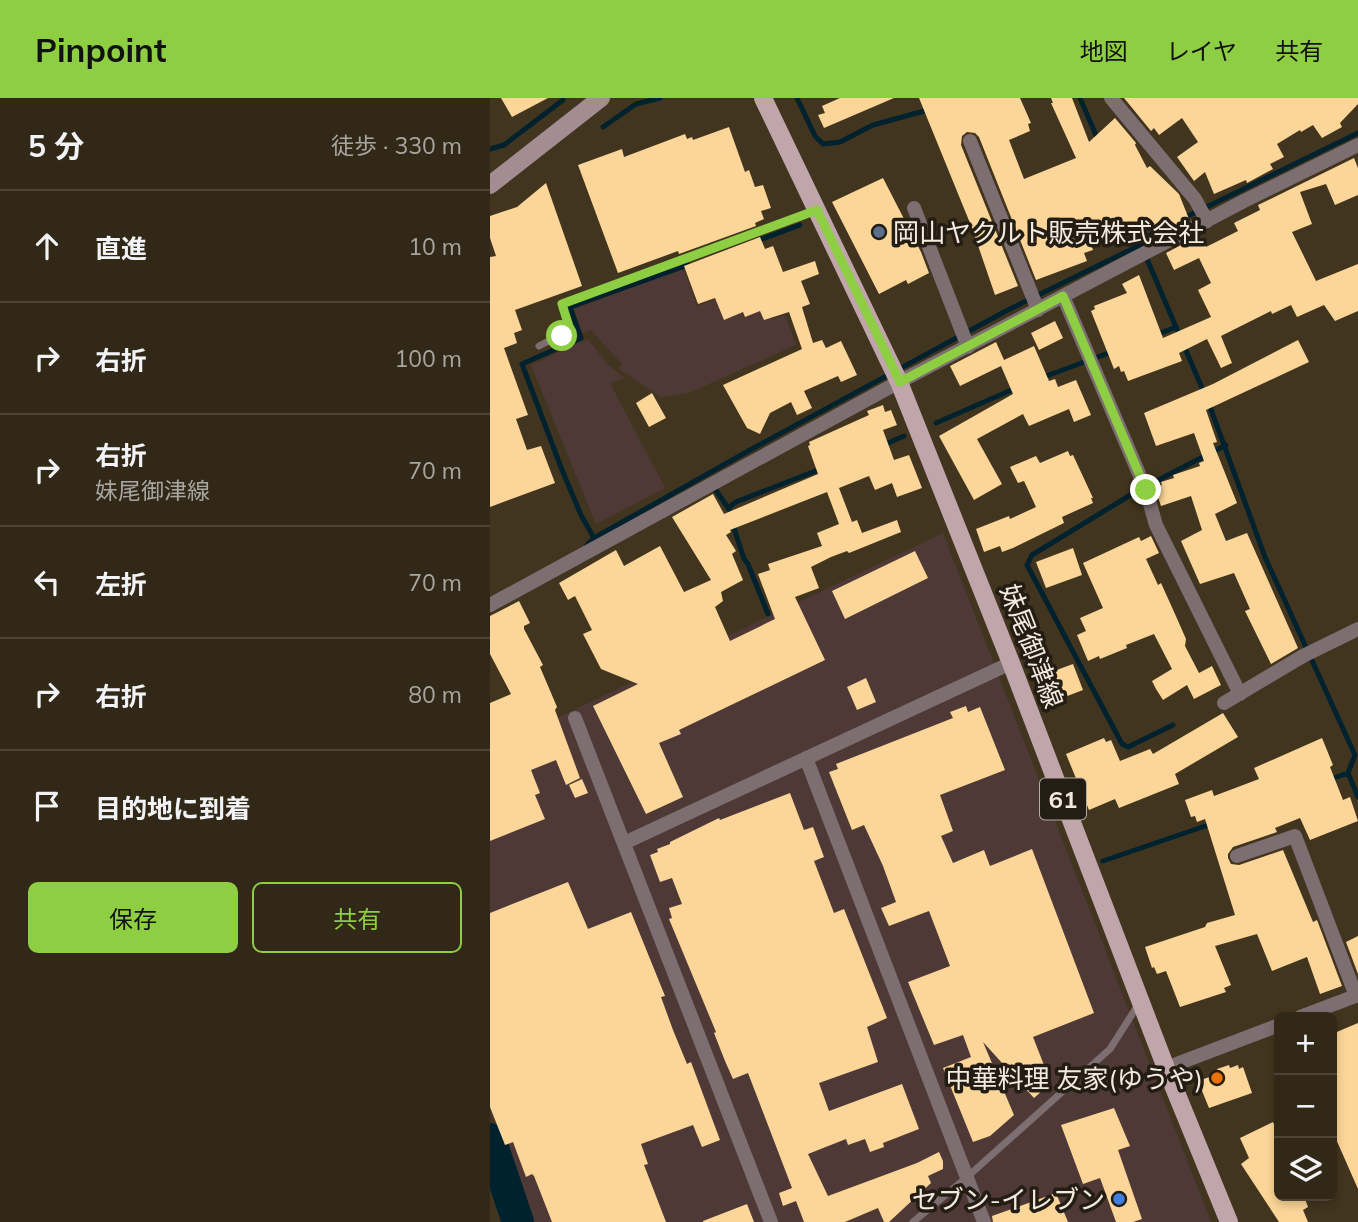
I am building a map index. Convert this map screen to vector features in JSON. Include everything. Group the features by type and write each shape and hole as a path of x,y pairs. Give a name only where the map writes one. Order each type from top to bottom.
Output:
{"main road":[{"path":"490,185 601,98"},
{"name":"妹尾御津線","path":"763,98 896,375 1011,663 1166,1068 1229,1222"}],"street":[{"path":"1111,98 1203,214"},
{"path":"970,141 1034,301"},
{"path":"490,605 964,337 1034,301 1063,296 1145,253 1203,214 1358,145"},
{"path":"914,208 964,337"},
{"path":"1063,296 1145,487 1156,525 1240,694"},
{"path":"1224,703 1308,653 1358,629"},
{"path":"624,843 1011,663"},
{"path":"575,718 771,1222"},
{"path":"806,758 984,1222"},
{"path":"1237,856 1295,836 1357,996 1314,1012"},
{"path":"1166,1068 1274,1027"}],"lane":[{"path":"539,346 570,330 562,304 817,210"},
{"path":"913,1222 967,1178 1110,1049 1141,1001"}],"shaded area":[{"path":"683,268 697,306 758,283 772,319 785,315 796,345 691,392 661,397 619,369 622,364 591,330 582,333 574,309"},
{"path":"588,339 607,364 625,378 610,383 665,488 596,524 531,365"},
{"path":"943,533 1211,1222 528,1222 490,1109 490,750"}],"building":[{"path":"501,98 548,98 512,117"},
{"path":"840,98 894,98 824,128 818,115 825,113 822,106"},
{"path":"919,98 1020,98 1031,123 1028,124 1030,131 1009,140 1024,179 1076,158 1051,103 1051,98 1072,98 1089,142 1115,118 1136,143 1147,168 1150,166 1179,194 1189,219 1158,235 1154,226 1146,230 1142,220 1090,241 1093,250 1084,253 1087,261 1036,280 979,137 975,133 967,132 962,136 961,145 1018,286 995,295 972,228"},
{"path":"1124,98 1358,98 1358,104 1340,123 1342,127 1322,138 1313,125 1301,132 1300,130 1277,144 1284,157 1270,164 1273,169 1247,183 1246,180 1214,194 1205,172 1194,181 1177,157 1198,142 1182,118 1159,135 1154,128 1151,131"},
{"path":"729,127 745,172 749,170 755,187 763,185 771,208 761,211 764,219 755,223 756,226 618,273 578,165 622,149 624,157 685,134 687,139 692,137 693,140"},
{"path":"1354,158 1358,168 1358,195 1335,205 1326,184 1300,192 1312,224 1292,232 1316,281 1358,264 1358,311 1335,321 1324,305 1297,317 1291,305 1272,314 1271,311 1221,336 1232,363 1221,368 1207,339 1179,353 1182,361 1128,381 1119,366 1114,369 1091,311 1095,309 1094,306 1127,293 1122,284 1139,275 1163,338 1211,317 1198,290 1211,283 1199,258 1174,270 1166,253 1200,235 1206,247 1238,231 1234,223 1260,210 1258,205"},
{"path":"883,178 929,273 908,284 906,280 879,294 832,202"},
{"path":"546,183 582,286 515,310 522,330 514,333 517,343 504,348 528,415 516,419 527,450 541,446 555,483 490,507 490,257 496,256 490,238 490,216 517,207"},
{"path":"760,237 765,249 773,246 783,272 815,261 819,274 801,281 810,304 802,307 813,343 822,340 826,348 841,341 857,375 841,382 838,376 804,391 812,408 797,415 791,402 770,413 760,434 747,428 723,385 802,349 789,312 764,320 760,311 745,317 743,312 724,320 715,298 698,304 684,266"},
{"path":"1055,321 1063,338 1039,350 1031,333"},
{"path":"1298,340 1309,362 1206,410 1217,442 1213,443 1237,503 1215,514 1226,541 1247,533 1298,648 1271,664 1245,611 1250,609 1234,573 1200,584 1181,541 1202,530 1191,496 1161,506 1155,488 1162,485 1161,482 1174,478 1173,475 1200,466 1199,463 1204,461 1194,433 1156,446 1144,413 1213,384"},
{"path":"996,342 1004,360 1034,346 1049,381 1055,379 1058,387 1076,380 1091,415 1074,422 1069,409 1029,426 1023,414 977,439 1002,484 974,500 939,436 1013,394 1001,366 960,386 950,366"},
{"path":"652,393 666,418 649,427 636,403"},
{"path":"883,405 885,412 891,410 897,425 883,430 894,460 909,455 922,488 897,497 892,483 875,490 869,476 839,488 852,522 857,520 862,533 897,520 901,532 811,567 819,588 795,597 825,660 679,730 681,734 659,743 683,797 646,814 593,706 638,684 601,669 583,634 592,630 575,596 568,600 559,583 616,550 624,566 660,546 684,592 711,580 672,517 713,494 724,514 818,474 809,442 869,415 867,411","holes":["827,492 839,524 817,533 822,546 768,564 770,570 758,574 775,619 730,641 715,607 723,601 721,592 743,580 732,554 736,551 726,535 730,530"]},
{"path":"1068,451 1070,456 1073,455 1093,503 1062,517 1064,523 1013,548 1002,552 1000,546 984,552 976,529 1009,516 1010,519 1036,507 1024,481 1018,483 1010,467 1036,456 1040,463"},
{"path":"1151,536 1159,553 1146,559 1175,614 1186,639 1185,646 1199,673 1212,666 1221,685 1194,699 1187,685 1163,700 1156,689 1152,681 1172,669 1154,634 1126,645 1127,648 1088,661 1077,635 1086,631 1080,618 1103,608 1083,563 1139,537 1141,541"},
{"path":"1073,548 1082,575 1046,588 1036,562"},
{"path":"915,551 928,578 845,619 832,591"},
{"path":"519,601 530,623 524,626 524,629 543,665 540,667 557,707 555,710 580,778 566,785 556,760 531,770 540,793 535,795 545,819 490,841 490,703 511,694 490,654 490,616"},
{"path":"1073,664 1083,690 1049,703 1045,692 1041,694 1035,678"},
{"path":"866,678 876,702 857,710 847,687"},
{"path":"966,706 968,712 980,707 1005,770 940,795 953,831 941,836 953,863 984,850 990,866 1032,849 1094,1013 1033,1037 1051,1083 1034,1098 983,1042 1014,1115 990,1136 973,1142 943,1068 971,1057 963,1035 934,1045 908,982 950,966 929,911 889,926 881,908 896,902 883,866 864,825 852,830 829,772 838,769 836,764 953,718 950,712"},
{"path":"1223,713 1238,737 1175,774 1179,784 1119,808 1115,799 1089,810 1066,754 1104,738 1106,742 1111,740 1120,761 1150,749 1153,754"},
{"path":"1322,738 1343,800 1350,797 1358,821 1310,840 1300,818 1275,828 1277,832 1233,847 1228,858 1231,864 1239,865 1283,850 1313,922 1317,920 1342,986 1320,994 1307,957 1272,971 1257,934 1215,946 1231,985 1224,988 1226,992 1180,1007 1166,971 1157,974 1154,967 1152,968 1145,947 1235,915 1205,819 1197,822 1195,816 1191,817 1185,800 1212,790 1214,796 1259,779 1254,768"},
{"path":"582,779 588,793 575,798 569,785"},
{"path":"790,793 804,830 813,827 824,857 814,861 834,913 844,909 887,1018 867,1027 878,1062 819,1083 829,1111 902,1084 919,1129 883,1143 884,1147 870,1152 865,1139 848,1145 846,1139 808,1154 828,1196 917,1163 939,1152 943,1161 943,1169 928,1176 931,1183 889,1222 884,1222 878,1208 845,1222 804,1222 796,1201 783,1206 779,1193 792,1188 748,1073 733,1079 725,1061 714,1033 716,1032 669,919 672,918 669,908 682,904 672,878 660,882 650,855 719,818 720,820"},
{"path":"568,882 588,929 631,912 665,996 661,997 673,1030 687,1064 691,1062 720,1140 702,1147 693,1125 641,1144 648,1164 644,1165 666,1222 552,1222 534,1176 532,1174 526,1177 513,1142 505,1145 490,1107 490,913"},
{"path":"1358,936 1358,974 1346,942"},
{"path":"1358,1023 1358,1189 1337,1141 1337,1032"},
{"path":"1229,1065 1230,1068 1238,1065 1239,1069 1243,1067 1252,1093 1209,1108 1198,1081 1218,1074 1217,1069"},
{"path":"1114,1108 1130,1146 1118,1150 1142,1219 1133,1222 1116,1222 1100,1178 1083,1184 1061,1125"},
{"path":"1273,1122 1274,1201 1306,1201 1308,1207 1303,1210 1308,1222 1279,1222 1241,1164 1249,1158 1240,1138"},
{"path":"1056,1193 1068,1222 993,1222 992,1216"},
{"path":"747,1204 754,1222 703,1222 703,1221"}],"waterway":[{"path":"603,127 636,104 660,98"},
{"path":"797,98 815,136 823,144 840,142 873,125 928,110"},
{"path":"1080,98 1098,140"},
{"path":"490,149 504,145 563,100"},
{"path":"1182,219 1358,133"},
{"path":"1129,217 1205,395"},
{"path":"757,241 800,225"},
{"path":"1139,241 1160,230"},
{"path":"587,545 594,538 750,450 1006,311 1140,245"},
{"path":"594,538 562,470 522,364 581,338 570,307 688,265"},
{"path":"1156,335 1176,327"},
{"path":"1041,378 1114,351"},
{"path":"936,423 1016,388"},
{"path":"1209,404 1265,557 1355,755 1348,773 1358,797"},
{"path":"881,446 904,436"},
{"path":"1173,725 1128,747 1122,744 1027,565 1032,555 1137,491 1226,445"},
{"path":"728,508 736,502 823,468"},
{"path":"715,489 729,509"},
{"path":"732,522 744,559 768,614"},
{"path":"1328,780 1348,773"},
{"path":"1103,861 1214,823"},
{"path":"490,1139 518,1222"}],"place":[{"name":"岡山ヤクルト販売株式会社","path":"879,232"},
{"name":"中華料理 友家(ゆうや)","path":"1217,1078"},
{"name":"セブン-イレブン","path":"1119,1199"}],"route":[{"path":"562,336 570,330 562,304 817,210 900,382 1063,296 1146,490"}]}
